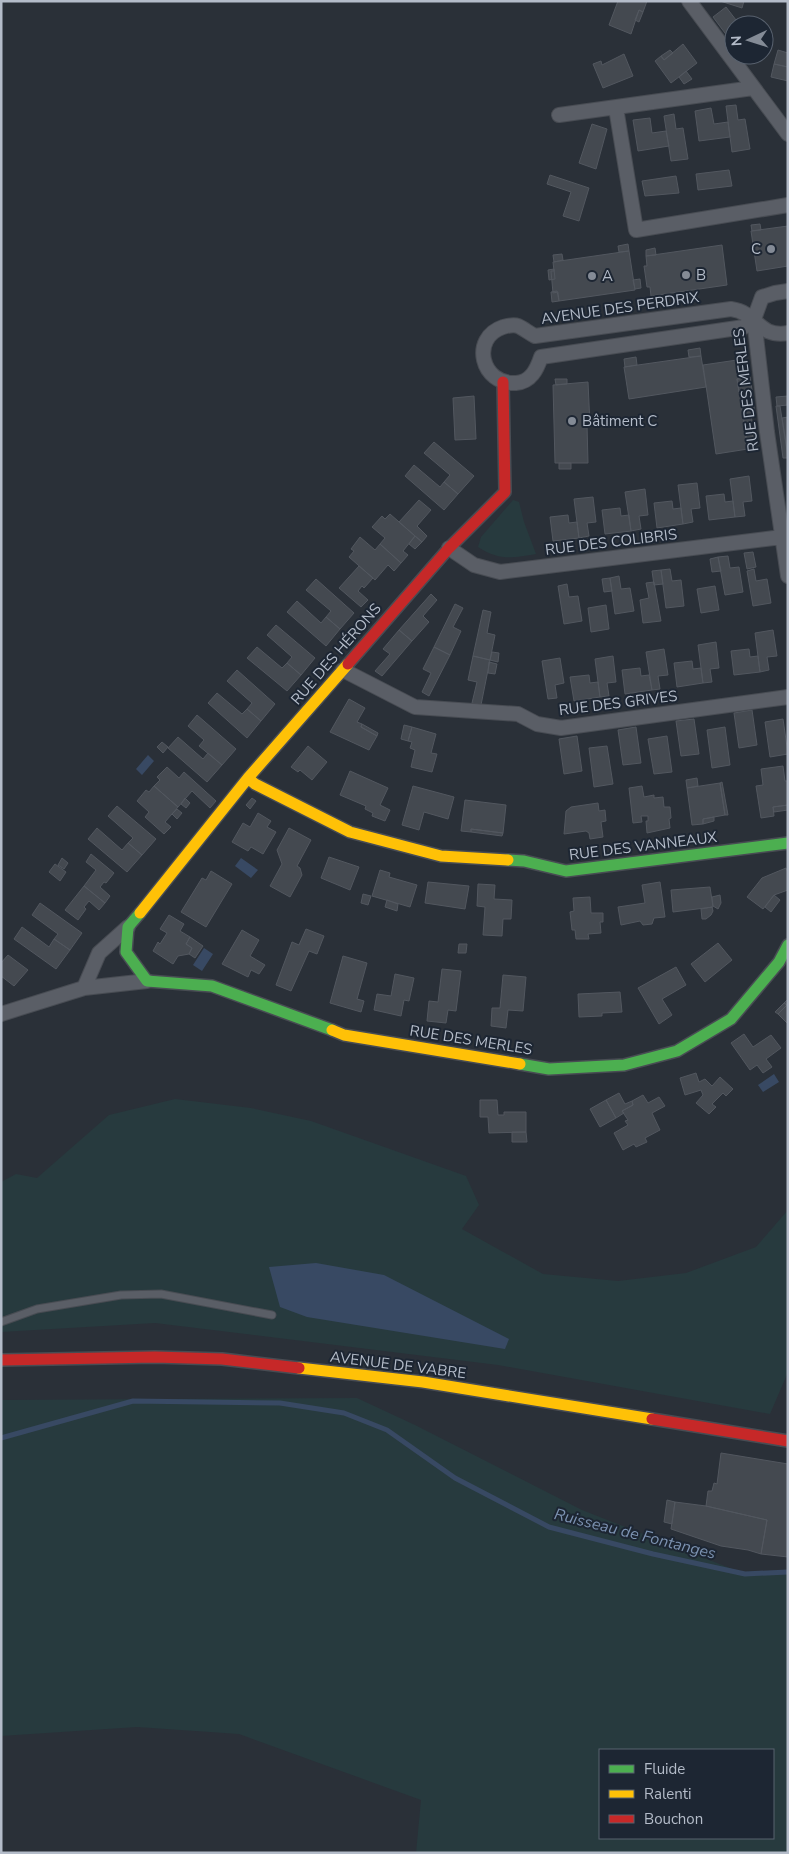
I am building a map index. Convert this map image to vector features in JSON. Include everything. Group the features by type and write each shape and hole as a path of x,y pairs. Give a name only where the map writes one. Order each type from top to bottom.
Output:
{"street":[{"path":"689,1 788,134"},
{"path":"559,115 753,88"},
{"path":"616,108 636,230 788,204"},
{"path":"503,382 518,383 530,378 538,367 541,357 744,327 754,319 762,298 788,291"},
{"name":"AVENUE DES PERDRIX","path":"503,382 492,376 485,366 484,346 494,332 510,325 518,326 535,336 731,309 742,311 754,319 762,330 771,334 788,333"},
{"name":"RUE DES MERLES","path":"754,319 767,432 788,576"},
{"name":"RUE DES HÉRONS","path":"84,988 99,953 128,926 248,778 448,548 505,492 503,382"},
{"name":"RUE DES COLIBRIS","path":"448,548 474,565 500,572 782,537"},
{"name":"RUE DES GRIVES","path":"343,670 415,707 518,714 537,724 561,728 788,697"},
{"name":"RUE DES VANNEAUX","path":"248,778 255,784 350,832 442,856 524,861 566,871 788,843"},
{"path":"1,1014 84,988 147,981 126,952 128,926"},
{"name":"RUE DES MERLES","path":"147,981 212,986 344,1036 549,1069 614,1066 677,1051 731,1019 779,962 788,945"},
{"name":"AVENUE DE VABRE","path":"1,1360 155,1356 222,1359 423,1382 788,1441"}],"lane":[{"path":"1,1322 37,1309 121,1295 161,1294 272,1316"}],"green space":[{"path":"513,500 519,502 536,554 506,557 493,555 478,547 481,537"},
{"path":"175,1099 251,1108 311,1121 466,1176 479,1205 462,1229 543,1274 618,1281 686,1273 756,1247 788,1210 788,1372 770,1414 498,1365 155,1323 1,1332 1,1182 16,1174 37,1178 109,1115"},
{"path":"357,1398 415,1425 582,1510 745,1574 788,1572 788,1853 416,1853 421,1800 239,1734 137,1727 1,1736 1,1400"}],"water":[{"path":"148,755 154,761 142,775 136,769"},
{"path":"241,858 258,870 251,878 235,866"},
{"path":"204,948 213,954 202,971 193,965"},
{"path":"774,1074 779,1082 763,1092 758,1085"},
{"path":"316,1263 384,1275 509,1339 505,1349 307,1317 280,1307 269,1267"}],"building":[{"path":"618,1 647,1 643,12 639,10 631,34 609,25"},
{"path":"720,1 744,1 742,8"},
{"path":"726,7 732,15 724,15 724,32 713,17"},
{"path":"639,10 643,12 639,22 635,20"},
{"path":"683,44 697,63 671,83 655,61 661,56 664,60"},
{"path":"670,50 673,53 664,60 661,56"},
{"path":"778,50 788,53 788,67 774,64"},
{"path":"624,54 633,76 603,88 593,64 601,61 602,65"},
{"path":"774,64 788,67 788,81 771,77"},
{"path":"686,71 692,79 684,84 679,77"},
{"path":"736,105 738,120 745,119 750,149 732,152 726,106"},
{"path":"711,108 714,124 728,122 730,137 699,141 695,111"},
{"path":"674,114 676,129 683,128 688,159 671,161 664,116"},
{"path":"650,118 652,133 666,131 669,146 638,151 633,120"},
{"path":"592,124 607,129 596,169 579,163"},
{"path":"729,170 732,186 698,190 696,174"},
{"path":"550,175 589,188 579,221 563,216 571,192 547,184"},
{"path":"676,176 679,193 645,196 642,181"},
{"path":"760,224 761,230 752,231 751,225"},
{"name":"C","path":"788,226 788,266 757,271 751,231"},
{"path":"628,244 629,251 619,252 618,246"},
{"name":"B","path":"722,245 727,285 651,296 650,287 647,287 644,266 647,266 646,256"},
{"path":"655,248 656,255 646,256 646,250"},
{"name":"A","path":"629,251 635,290 559,301 558,292 553,293 551,271 554,271 553,262"},
{"path":"562,254 563,260 554,262 553,255"},
{"path":"554,269 555,279 549,280 548,270"},
{"path":"640,279 641,288 635,289 633,280"},
{"path":"557,291 559,301 552,302 551,292"},
{"path":"700,348 701,356 689,357 688,350"},
{"path":"701,356 706,387 629,399 624,367"},
{"path":"636,357 637,365 625,367 624,359"},
{"path":"737,360 740,379 737,379 739,392 742,391 743,402 741,402 748,449 716,454 703,365"},
{"path":"750,377 752,390 739,392 737,379"},
{"path":"555,379 567,379 567,384 556,385"},
{"name":"Bâtiment C","path":"588,382 590,425 587,425 588,463 555,463 553,385"},
{"path":"474,396 476,439 455,440 453,398"},
{"path":"788,396 788,405 777,406 776,397"},
{"path":"753,401 755,414 751,415 756,448 748,449 741,402"},
{"path":"776,406 780,406 788,458 783,458"},
{"path":"788,417 788,455 782,418"},
{"path":"751,423 753,437 746,438 744,424"},
{"path":"434,442 474,476 458,494 444,482 450,475 424,453"},
{"path":"559,463 571,463 571,469 559,469"},
{"path":"414,465 440,487 444,482 458,494 444,510 405,476"},
{"path":"749,476 752,501 743,502 745,516 735,517 730,479"},
{"path":"697,483 700,508 691,509 693,522 683,524 678,485"},
{"path":"645,489 648,515 639,516 641,529 631,531 625,492"},
{"path":"724,494 725,502 733,501 735,517 709,520 706,496"},
{"path":"593,497 596,522 587,523 589,536 579,538 574,499"},
{"path":"419,500 431,510 417,526 427,536 422,542 399,522"},
{"path":"672,501 673,509 681,508 683,524 657,528 654,503"},
{"path":"620,508 621,516 629,515 631,531 605,534 602,510"},
{"path":"390,514 415,536 403,551 408,555 401,563 380,544 385,538 372,527 382,516 385,519"},
{"path":"568,515 569,523 577,522 579,538 553,541 550,517"},
{"path":"415,536 422,542 415,549 409,544"},
{"path":"360,537 375,550 380,544 401,563 394,571 388,565 375,580 349,557 354,551 351,549"},
{"path":"753,552 756,567 747,569 744,553"},
{"path":"728,556 730,568 739,567 743,592 725,595 718,557"},
{"path":"718,557 721,571 712,572 710,559"},
{"path":"359,566 373,578 364,588 362,586 358,591 368,600 361,607 339,588"},
{"path":"670,569 672,581 681,580 684,606 666,608 661,570"},
{"path":"754,569 756,581 767,579 771,603 753,606 747,571"},
{"path":"661,570 663,584 654,585 652,571"},
{"path":"619,576 621,589 630,588 634,611 615,614 610,578"},
{"path":"610,578 612,591 604,592 602,579"},
{"path":"316,579 354,613 340,629 326,617 331,611 306,590"},
{"path":"654,582 661,621 643,623 640,600 649,598 646,583"},
{"path":"567,584 569,597 578,596 582,621 564,624 558,586"},
{"path":"715,586 719,610 701,613 697,589"},
{"path":"431,594 437,600 423,616 429,622 412,641 399,630"},
{"path":"297,601 321,623 326,617 340,629 326,646 287,612"},
{"path":"455,604 463,608 453,627 461,631 450,655 434,647"},
{"path":"606,605 609,629 591,632 588,608"},
{"path":"483,610 491,612 487,633 495,635 490,660 473,656"},
{"path":"276,625 315,658 301,675 287,663 292,657 267,635"},
{"path":"399,630 412,641 382,676 375,671 390,654 383,649"},
{"path":"773,630 777,656 767,657 769,670 760,672 755,633"},
{"path":"716,642 719,668 710,669 712,682 703,683 698,645"},
{"path":"257,647 282,668 287,663 301,675 287,691 247,658"},
{"path":"434,647 450,655 429,696 422,692 431,673 423,669"},
{"path":"664,649 668,675 658,676 660,689 652,690 646,652"},
{"path":"749,649 750,657 758,656 760,672 734,675 731,651"},
{"path":"492,652 499,653 498,662 490,660"},
{"path":"473,656 490,660 481,705 472,703 477,682 468,680"},
{"path":"613,656 616,682 607,683 609,696 600,697 595,659"},
{"path":"560,658 564,683 555,685 557,698 548,699 542,661"},
{"path":"692,661 693,669 701,668 703,683 677,687 674,663"},
{"path":"489,662 497,664 495,674 488,673"},
{"path":"640,668 641,676 649,675 652,690 625,694 622,670"},
{"path":"237,670 275,704 261,721 247,709 252,703 227,681"},
{"path":"589,675 590,683 598,682 600,697 574,701 570,677"},
{"path":"217,693 242,714 247,709 261,721 247,738 208,703"},
{"path":"349,699 365,708 357,722 362,724 361,727 377,736 369,750 330,732"},
{"path":"752,710 757,745 739,748 734,713"},
{"path":"197,715 236,749 222,765 199,746 204,740 188,726"},
{"path":"694,719 699,754 681,756 676,721"},
{"path":"783,719 788,754 770,757 765,722"},
{"path":"362,724 378,733 377,736 361,727"},
{"path":"404,725 412,727 408,741 401,739"},
{"path":"412,727 436,734 431,753 437,754 432,772 411,767 415,750 410,748 412,742 408,741"},
{"path":"636,727 641,763 623,765 618,730"},
{"path":"725,727 730,765 712,768 707,730"},
{"path":"577,736 582,771 564,774 559,739"},
{"path":"667,736 672,772 654,774 648,739"},
{"path":"178,737 203,759 208,753 222,765 207,782 168,748"},
{"path":"162,742 168,747 163,753 157,747"},
{"path":"308,746 327,762 312,780 300,770 298,772 291,767"},
{"path":"607,746 613,784 594,787 589,748"},
{"path":"783,766 785,781 788,781 788,805 773,807 774,816 761,818 756,786 763,785 761,769"},
{"path":"167,767 179,778 184,772 216,801 210,808 192,791 178,807 154,786 160,780 157,777"},
{"path":"350,771 388,788 380,805 390,810 385,821 372,816 373,813 365,809 366,806 340,795"},
{"path":"697,778 698,786 687,788 686,780"},
{"path":"722,782 728,815 725,815 720,783"},
{"path":"720,783 725,815 703,819 703,824 692,825 687,788"},
{"path":"154,786 178,807 165,822 171,827 164,834 145,817 149,812 137,801 146,790 149,792"},
{"path":"413,786 454,797 448,819 424,812 419,830 402,825"},
{"path":"642,786 644,797 654,795 654,798 663,797 664,807 670,807 670,828 647,833 646,821 648,821 648,816 641,816 642,822 633,823 629,788"},
{"path":"185,798 190,803 186,808 181,804"},
{"path":"252,798 256,801 250,809 246,805"},
{"path":"465,800 506,805 503,833 471,829 471,832 461,831"},
{"path":"598,803 599,811 605,810 606,821 601,822 603,837 590,839 589,833 586,831 564,834 566,811 571,807"},
{"path":"788,805 788,810 774,812 773,807"},
{"path":"117,806 156,839 142,855 128,843 133,838 108,816"},
{"path":"177,809 182,813 177,819 172,814"},
{"path":"258,813 271,821 267,827 276,832 263,854 251,847 248,851 232,842 243,823 250,827"},
{"path":"714,817 714,821 703,824 703,819"},
{"path":"97,828 122,850 128,843 142,855 127,872 88,839"},
{"path":"289,828 311,840 297,866 300,868 302,875 290,897 270,886 282,864 277,850"},
{"path":"471,829 503,833 502,836 471,832"},
{"path":"91,854 114,873 100,887 110,896 105,903 84,886 96,870 86,862"},
{"path":"329,857 359,867 350,890 321,878"},
{"path":"62,858 68,863 64,869 58,865"},
{"path":"55,864 66,872 60,881 49,872"},
{"path":"786,868 788,873 788,890 774,895 763,909 747,897 762,878"},
{"path":"380,870 390,873 389,877 417,885 410,907 372,896"},
{"path":"211,871 232,884 206,927 181,912 202,878 206,880"},
{"path":"428,882 469,886 465,909 425,903"},
{"path":"660,882 665,917 654,918 652,924 643,925 640,921 621,925 618,907 645,903 642,885"},
{"path":"478,884 495,885 494,899 512,900 511,919 503,919 502,936 483,935 485,907 477,906"},
{"path":"84,886 105,903 99,910 89,901 78,920 65,910"},
{"path":"710,887 713,907 673,912 671,890"},
{"path":"363,894 371,896 368,905 361,903"},
{"path":"720,895 721,903 718,909 713,906 712,897"},
{"path":"774,895 780,900 771,912 765,907"},
{"path":"590,897 591,913 603,913 603,922 600,922 601,933 588,934 589,939 576,939 575,930 572,930 570,912 574,911 573,898"},
{"path":"387,900 398,904 397,911 385,907"},
{"path":"40,903 82,933 70,950 54,939 58,934 32,915"},
{"path":"712,907 711,915 706,919 702,919 701,909"},
{"path":"169,915 184,924 180,931 190,937 186,944 192,948 189,954 178,956 173,964 153,951 158,942 160,944 167,933 160,929"},
{"path":"22,927 49,947 54,939 70,950 56,969 14,939"},
{"path":"306,929 324,936 317,954 309,951 291,991 276,985 292,942 299,945"},
{"path":"242,930 259,940 250,956 265,965 259,974 251,970 248,977 222,964"},
{"path":"190,937 203,946 195,958 189,954 192,948 186,944"},
{"path":"718,943 732,960 705,982 691,964"},
{"path":"459,944 467,944 466,953 458,953"},
{"path":"8,955 28,970 14,986 1,976 1,963"},
{"path":"343,956 367,963 357,999 364,1001 361,1012 330,1003"},
{"path":"676,967 686,985 662,999 672,1015 659,1024 638,988"},
{"path":"442,969 461,971 456,1011 448,1010 446,1023 427,1021 429,1001 438,1002"},
{"path":"395,974 414,978 409,1001 404,1000 401,1016 374,1010 377,994 391,996"},
{"path":"503,975 526,977 523,1011 508,1010 506,1028 491,1026 492,1008 500,1008"},
{"path":"620,992 622,1012 602,1013 602,1016 579,1017 578,994"},
{"path":"788,999 788,1024 778,1014 787,1005 784,1003"},
{"path":"784,1003 787,1005 778,1014 775,1012"},
{"path":"744,1034 753,1047 771,1035 781,1048 766,1059 772,1067 763,1073 757,1065 750,1070 731,1043"},
{"path":"696,1073 699,1082 705,1079 712,1086 720,1077 733,1089 726,1096 723,1093 712,1104 716,1107 709,1114 696,1103 703,1095 701,1090 685,1095 680,1078"},
{"path":"619,1093 625,1104 632,1101 633,1105 622,1111 624,1113 616,1118 606,1100"},
{"path":"643,1095 648,1103 659,1097 665,1106 652,1113 660,1130 645,1138 647,1142 636,1147 634,1144 623,1150 614,1133 628,1125 625,1121 628,1120 622,1111 633,1105 632,1101"},
{"path":"480,1100 497,1100 498,1115 504,1115 504,1112 526,1112 526,1132 489,1133 488,1117 480,1117"},
{"path":"606,1100 616,1118 600,1127 590,1109"},
{"path":"512,1132 526,1132 527,1142 512,1142"},
{"path":"721,1453 788,1464 788,1557 761,1554 767,1520 706,1506 708,1491 712,1491 714,1483 717,1484"},
{"path":"667,1500 675,1502 672,1524 664,1522"},
{"path":"675,1502 706,1506 767,1520 761,1554 721,1546 671,1529"}],"waterway":[{"name":"Ruisseau de Fontanges","path":"1,1438 133,1401 280,1403 344,1413 387,1430 455,1478 549,1527 653,1554 745,1574 788,1572"}],"traffic: fast":[{"path":"508,860 524,861 566,871 788,843"},
{"path":"140,913 128,927 126,952 147,981 212,986 332,1030"},
{"path":"520,1064 549,1069 624,1065 677,1051 731,1019 779,962 788,945"}],"traffic: slow":[{"path":"140,913 248,778 348,664"},
{"path":"248,778 255,784 350,832 441,856 508,860"},
{"path":"332,1030 344,1035 520,1064"},
{"path":"299,1368 423,1382 652,1419"}],"traffic: jam":[{"path":"348,664 449,548 505,492 503,382"},
{"path":"1,1360 155,1357 222,1359 299,1368"},
{"path":"652,1419 788,1441"}],"place":[{"name":"C","path":"771,249"},
{"name":"B","path":"686,275"},
{"name":"A","path":"592,276"},
{"name":"Bâtiment C","path":"572,421"}]}
